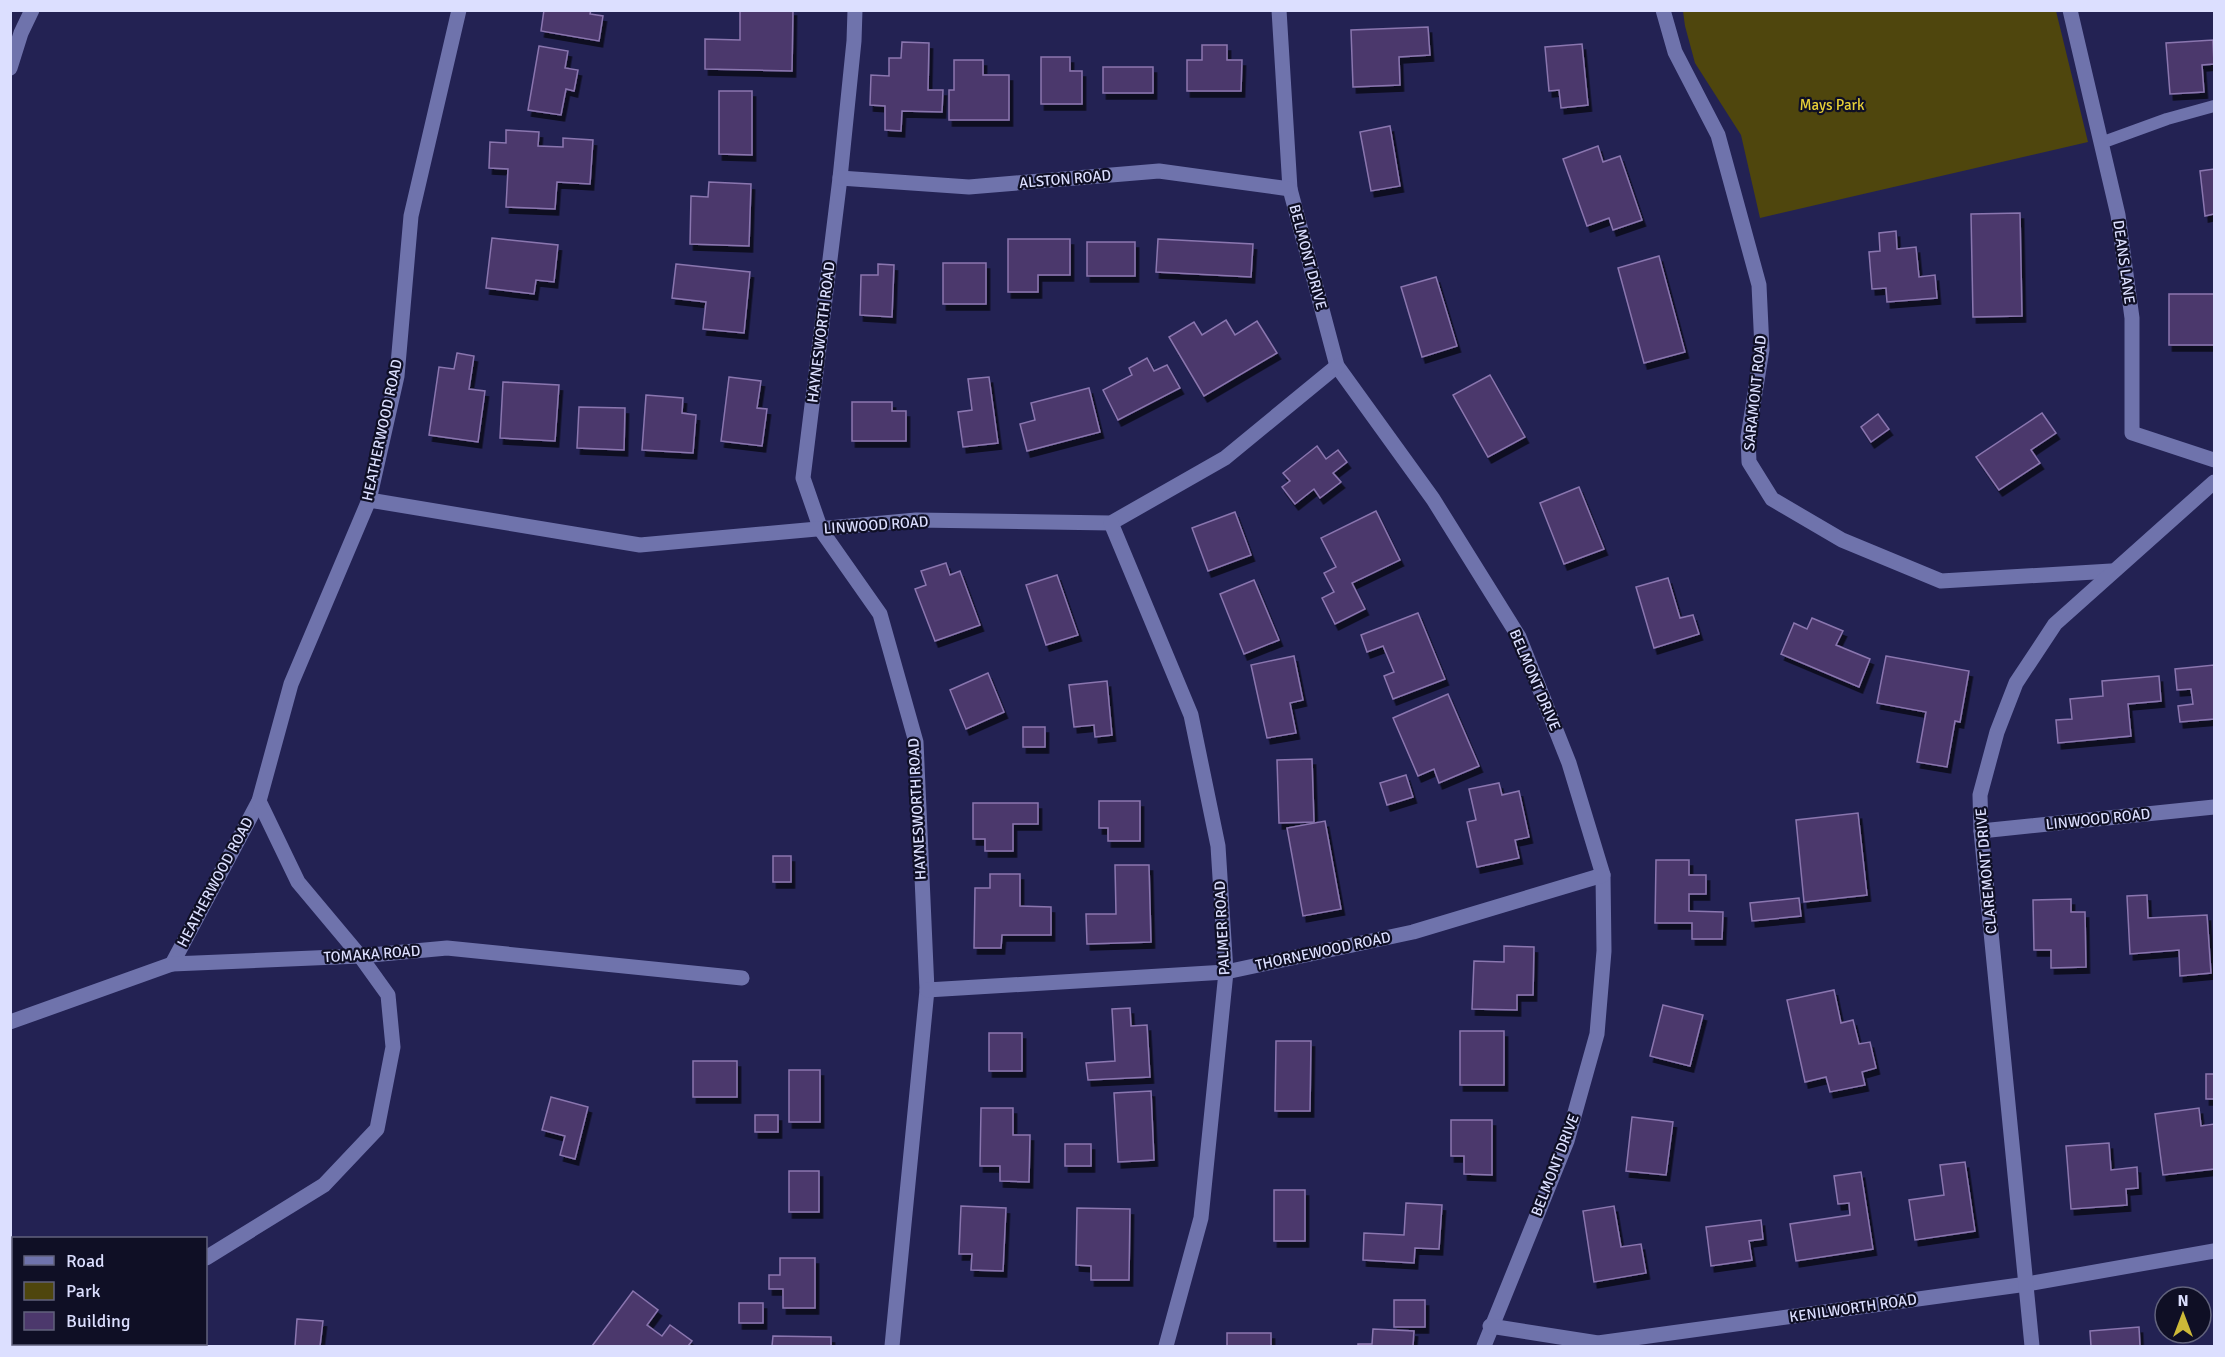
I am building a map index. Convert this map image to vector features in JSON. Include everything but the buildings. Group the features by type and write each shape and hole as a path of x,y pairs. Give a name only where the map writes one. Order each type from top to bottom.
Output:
{"street":[{"path":"10,68 21,33 32,10"},
{"name":"HEATHERWOOD ROAD","path":"172,964 259,801 291,684 369,500 397,376 411,216 459,10"},
{"name":"HAYNESWORTH ROAD","path":"855,10 840,178 803,478 821,530 880,614 916,742 927,990 892,1347"},
{"name":"BELMONT DRIVE","path":"1279,10 1290,189 1337,366 1433,499 1519,637 1569,763 1603,875 1604,951 1597,1034 1567,1141 1490,1326 1484,1347"},
{"name":"SARAMONT ROAD","path":"1663,10 1675,52 1718,135 1759,285 1762,349 1748,437 1749,462 1772,499 1842,540 1941,581 2111,571"},
{"name":"DEANS LANE","path":"2070,10 2118,215 2132,318 2132,433 2214,460"},
{"name":"ALSTON ROAD","path":"840,178 969,187 1159,171 1290,189"},
{"path":"1111,523 1225,458 1337,366"},
{"name":"CLAREMONT DRIVE","path":"2032,1347 1981,831 1980,795 1997,732 2016,683 2055,624 2111,571 2214,482"},
{"name":"LINWOOD ROAD","path":"369,500 640,545 916,520 1111,523"},
{"name":"PALMER ROAD","path":"1111,523 1191,715 1218,846 1226,972 1201,1218 1166,1347"},
{"name":"HEATHERWOOD ROAD","path":"207,1257 324,1185 377,1129 393,1047 388,996 360,956 298,882 259,801"},
{"name":"LINWOOD ROAD","path":"1981,831 2214,807"},
{"name":"THORNEWOOD ROAD","path":"927,990 1226,972 1413,932 1603,875"},
{"name":"TOMAKA ROAD","path":"10,1022 172,964 360,956 447,948 742,978"},
{"name":"KENILWORTH ROAD","path":"1490,1326 1598,1343 2027,1284 2214,1251"}],"lane":[{"path":"2101,143 2167,119 2214,106"}],"green space":[{"name":"Mays Park","path":"1683,11 2056,11 2088,142 1760,218 1741,135 1695,63"}]}
